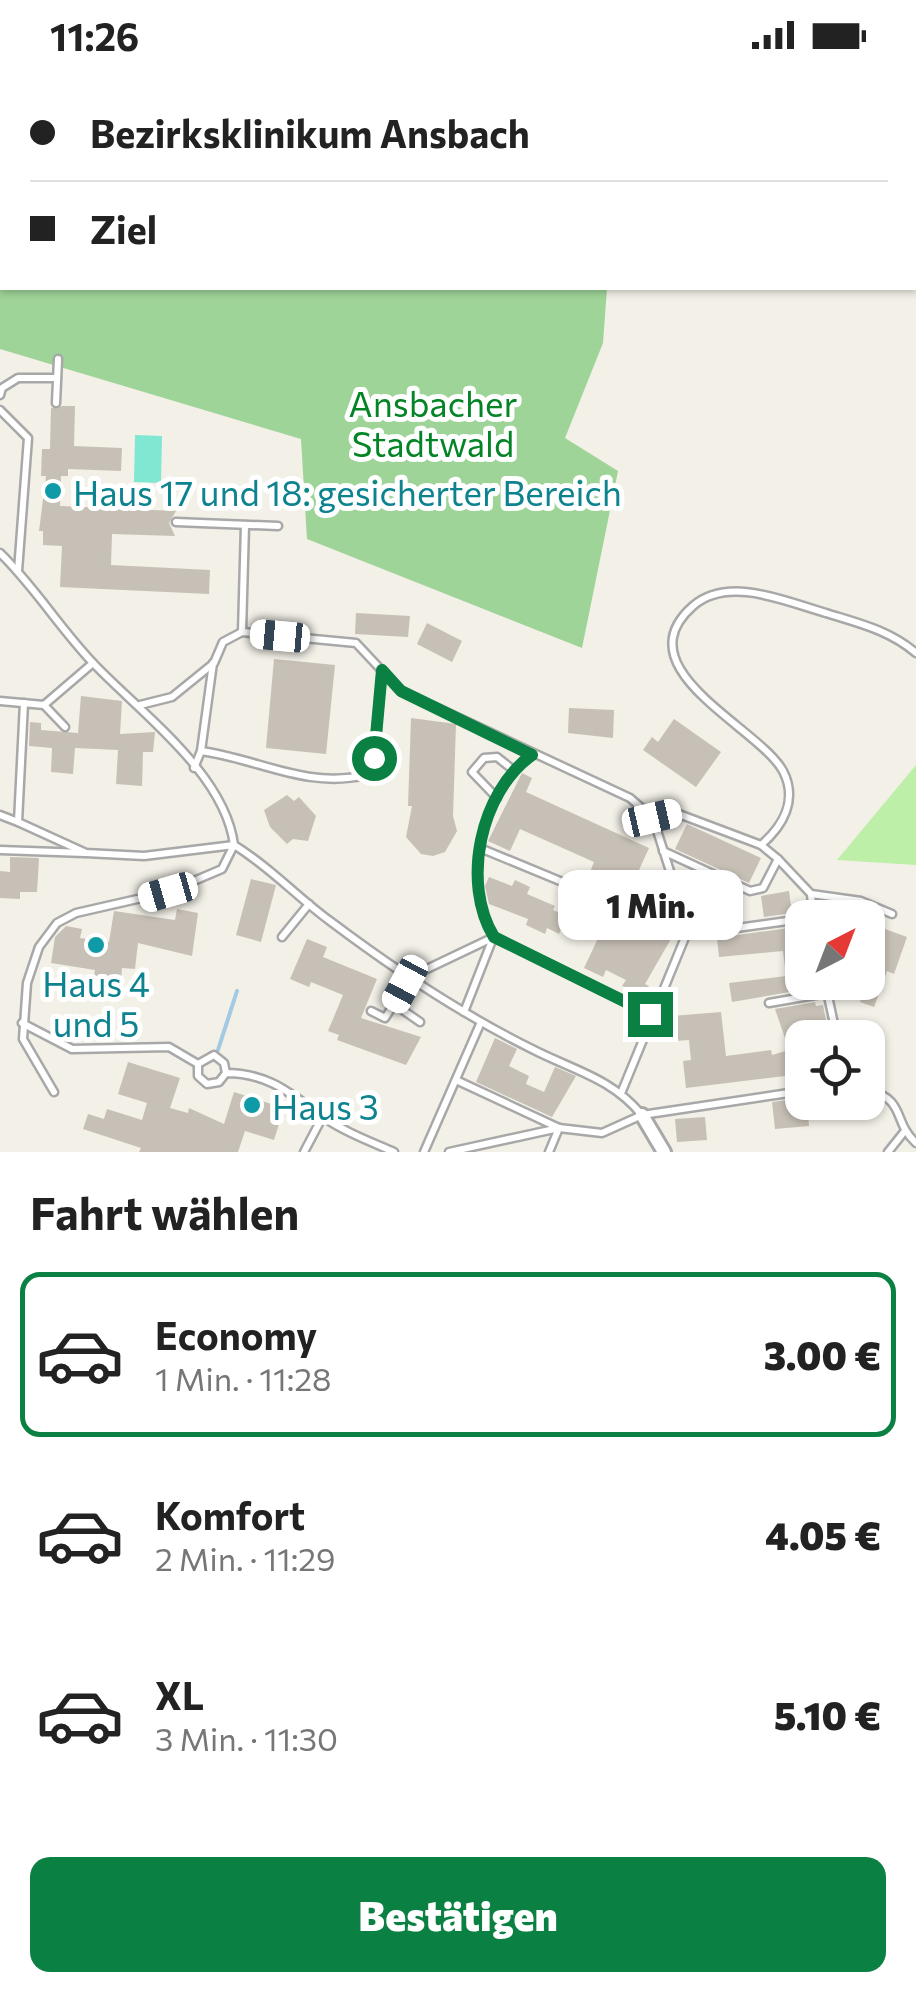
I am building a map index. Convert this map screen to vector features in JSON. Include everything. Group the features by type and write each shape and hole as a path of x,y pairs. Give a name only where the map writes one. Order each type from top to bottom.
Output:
{"street":[{"path":"642,1115 664,1152"}],"lane":[{"path":"56,403 58,359"},
{"path":"0,395 2,388 18,378 57,378"},
{"path":"0,410 28,438 18,571"},
{"path":"176,522 278,526"},
{"path":"242,632 245,525"},
{"path":"0,553 93,663 140,706 194,768 232,830 234,845 222,870 199,880 76,913 58,923 39,947 27,984 23,1039 54,1092"},
{"path":"761,845 782,824 789,798 784,773 767,750 700,696 677,666 674,635 692,606 718,594 755,593 882,630 916,654"},
{"path":"194,768 202,752 214,663 223,642 242,632 356,643 401,691 630,798 652,818 684,915 686,935 650,1014 622,1091"},
{"path":"0,701 44,704 93,663"},
{"path":"140,706 172,697 214,663"},
{"path":"202,752 242,757 309,780 342,781 366,775 374,758 382,670"},
{"path":"18,822 24,703"},
{"path":"44,704 65,727"},
{"path":"532,755 512,769 497,798 480,848 475,879 482,918 494,937 650,1014"},
{"path":"497,798 472,772 484,758 497,757 512,769"},
{"path":"652,818 676,813 761,845 811,894 861,900 892,914"},
{"path":"0,815 86,854"},
{"path":"0,850 144,856 234,845 266,864 309,904 408,978 481,1022 622,1091 642,1115"},
{"path":"480,848 618,905"},
{"path":"662,851 750,891 763,888 778,859"},
{"path":"811,894 811,900"},
{"path":"282,937 309,904"},
{"path":"686,935 785,921"},
{"path":"371,1011 385,1018 408,978 494,937"},
{"path":"464,1012 494,937"},
{"path":"768,1002 785,999"},
{"path":"394,1004 420,1022"},
{"path":"424,1152 481,1022"},
{"path":"22,1023 72,1049 169,1047 198,1064"},
{"path":"214,1055 224,1063 226,1073 219,1082 208,1084 198,1076 198,1064 214,1055"},
{"path":"226,1073 250,1073 270,1079 322,1116 394,1152"},
{"path":"456,1080 560,1128 602,1133 642,1115 785,1094"},
{"path":"885,1096 899,1108 904,1132 916,1143"},
{"path":"304,1152 322,1116"},
{"path":"450,1152 560,1128"},
{"path":"548,1152 560,1128"},
{"path":"888,1152 904,1132"}],"green space":[{"name":"Ansbacher Stadtwald","path":"0,290 607,290 603,343 565,438 618,471 582,648 307,539 301,439 0,349"},
{"path":"916,765 916,865 837,860"}],"shaded area":[{"path":"135,435 162,436 161,483 134,482"}],"building":[{"name":"Haus 17 und 18: gesicherter Bereich","path":"75,406 74,446 122,448 121,471 68,469 68,476 61,476 60,506 176,511 169,523 175,536 112,534 111,565 210,570 209,594 60,587 62,546 43,545 43,531 39,531 46,476 41,476 42,449 50,449 51,408"},
{"path":"356,613 410,616 408,637 355,634"},
{"path":"427,623 462,641 452,662 417,644"},
{"path":"274,659 335,665 326,754 266,748"},
{"path":"81,696 122,701 120,734 155,732 153,752 143,752 142,786 116,784 118,750 75,748 73,774 51,772 52,748 29,746 30,722 41,723 41,730 78,733"},
{"path":"569,708 614,710 613,738 568,733"},
{"path":"411,718 456,724 453,816 457,831 445,852 433,856 421,854 406,837 412,806 408,806"},
{"path":"674,719 721,752 696,787 643,750 652,737 658,742"},
{"path":"522,773 532,778 526,792 649,848 630,890 590,872 594,862 520,829 510,851 488,841"},
{"path":"287,795 294,801 299,797 316,816 308,841 293,839 287,844 270,827 264,810"},
{"path":"687,824 761,858 749,883 675,849"},
{"path":"10,857 39,858 37,892 20,892 20,899 0,898 0,871 10,872"},
{"path":"489,877 512,886 515,880 530,887 527,894 555,906 553,910 567,916 559,934 547,928 545,934 526,925 528,919 489,904 485,886"},
{"path":"251,879 276,885 261,942 236,935"},
{"path":"789,891 785,914 764,917 761,896"},
{"name":"Haus 4 und 5","path":"177,909 198,913 192,956 138,943 135,969 122,968 121,980 94,976 95,970 51,963 55,937 66,926 82,929 80,938 109,942 114,911 175,920"},
{"path":"609,915 629,924 633,917 672,937 645,984 649,986 643,996 622,986 626,980 606,970 603,977 584,968"},
{"path":"785,928 785,968 783,951 719,957 717,938"},
{"path":"885,929 907,937 894,974 887,971 885,977"},
{"path":"307,939 327,947 323,957 377,979 361,1018 421,1037 406,1065 337,1040 339,1035 328,1031 343,995 311,982 309,987 290,979"},
{"path":"785,976 785,993 732,1002 729,983"},
{"path":"861,1000 877,1000 874,1007"},
{"path":"815,1002 816,1006 823,1005 826,1020 785,1020 785,1038 775,1009"},
{"path":"721,1012 726,1056 771,1050 772,1055 785,1051 785,1076 686,1088 683,1061 691,1060 689,1040 675,1041 672,1016"},
{"path":"495,1038 517,1049 509,1066 529,1076 526,1084 544,1092 555,1067 576,1076 552,1117 476,1082"},
{"name":"Haus 3","path":"128,1062 180,1078 170,1108 188,1113 189,1108 224,1124 234,1092 284,1108 274,1140 245,1131 238,1152 139,1152 141,1148 83,1129 88,1114 104,1119 107,1109 142,1120 147,1103 118,1094"},
{"path":"785,1100 785,1120 808,1120 809,1126 775,1129 772,1102"},
{"path":"705,1117 707,1140 677,1142 675,1119"}],"waterway":[{"path":"218,1050 237,991"}],"place":[{"name":"Haus 17 und 18: gesicherter Bereich","path":"53,491"},
{"name":"Haus 4 und 5","path":"96,945"},
{"name":"Haus 3","path":"252,1105"}],"route":[{"path":"374,758 378,678 382,670 401,691 532,755 512,769 497,798 480,848 475,879 482,918 494,937 650,1014"}]}
